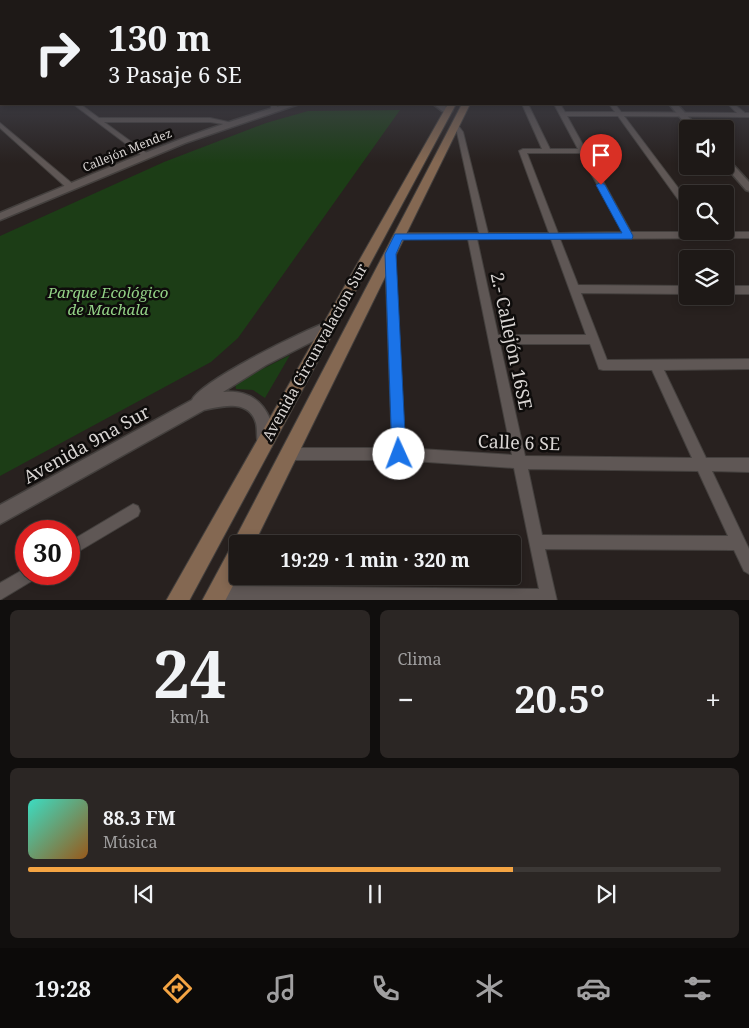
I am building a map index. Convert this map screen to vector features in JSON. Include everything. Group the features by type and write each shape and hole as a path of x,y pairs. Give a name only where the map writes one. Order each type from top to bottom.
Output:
{"main road":[{"name":"Avenida Circunvalacion Sur","path":"177,600 357,274 449,114 461,107"},
{"name":"Avenida Circunvalacion Sur","path":"248,535 399,236 449,114"},
{"path":"357,274 377,280"},
{"path":"215,597 229,571"}],"street":[{"path":"80,107 145,156"},
{"name":"Callejón Mendez","path":"0,217 145,156 274,107"},
{"path":"526,107 547,151"},
{"path":"559,107 628,236"},
{"path":"614,107 679,196"},
{"path":"675,107 687,120"},
{"path":"736,107 746,114"},
{"name":"2.- Callejón 16SE","path":"449,114 460,132 494,340 548,599"},
{"path":"563,114 746,114"},
{"path":"97,120 210,120 230,123"},
{"path":"0,125 71,187"},
{"path":"582,151 523,151 603,365 749,364"},
{"path":"734,171 749,188"},
{"path":"399,236 628,236 679,234"},
{"path":"734,234 749,235"},
{"path":"390,254 399,454"},
{"path":"574,289 679,290"},
{"path":"734,290 749,290"},
{"name":"Avenida 9na Sur","path":"191,408 218,385 256,362 328,327"},
{"path":"494,340 592,339"},
{"path":"656,364 749,566"},
{"name":"Avenida 9na Sur","path":"0,515 191,408 210,400 225,398 246,401 255,407 262,415 266,426 265,441"},
{"name":"Calle 6 SE","path":"288,454 399,454 519,462 749,465"},
{"path":"80,543 133,511"},
{"path":"536,542 738,542"},
{"path":"0,592 15,583"},
{"path":"215,597 548,599"}],"green space":[{"name":"Parque Ecológico de Machala","path":"400,110 238,338 211,362 0,476 0,236 164,162 266,123 308,111"},
{"path":"290,355 265,398 253,390 236,389 235,383"}],"route":[{"path":"399,454 390,254 399,236 628,236 601,185"}]}
